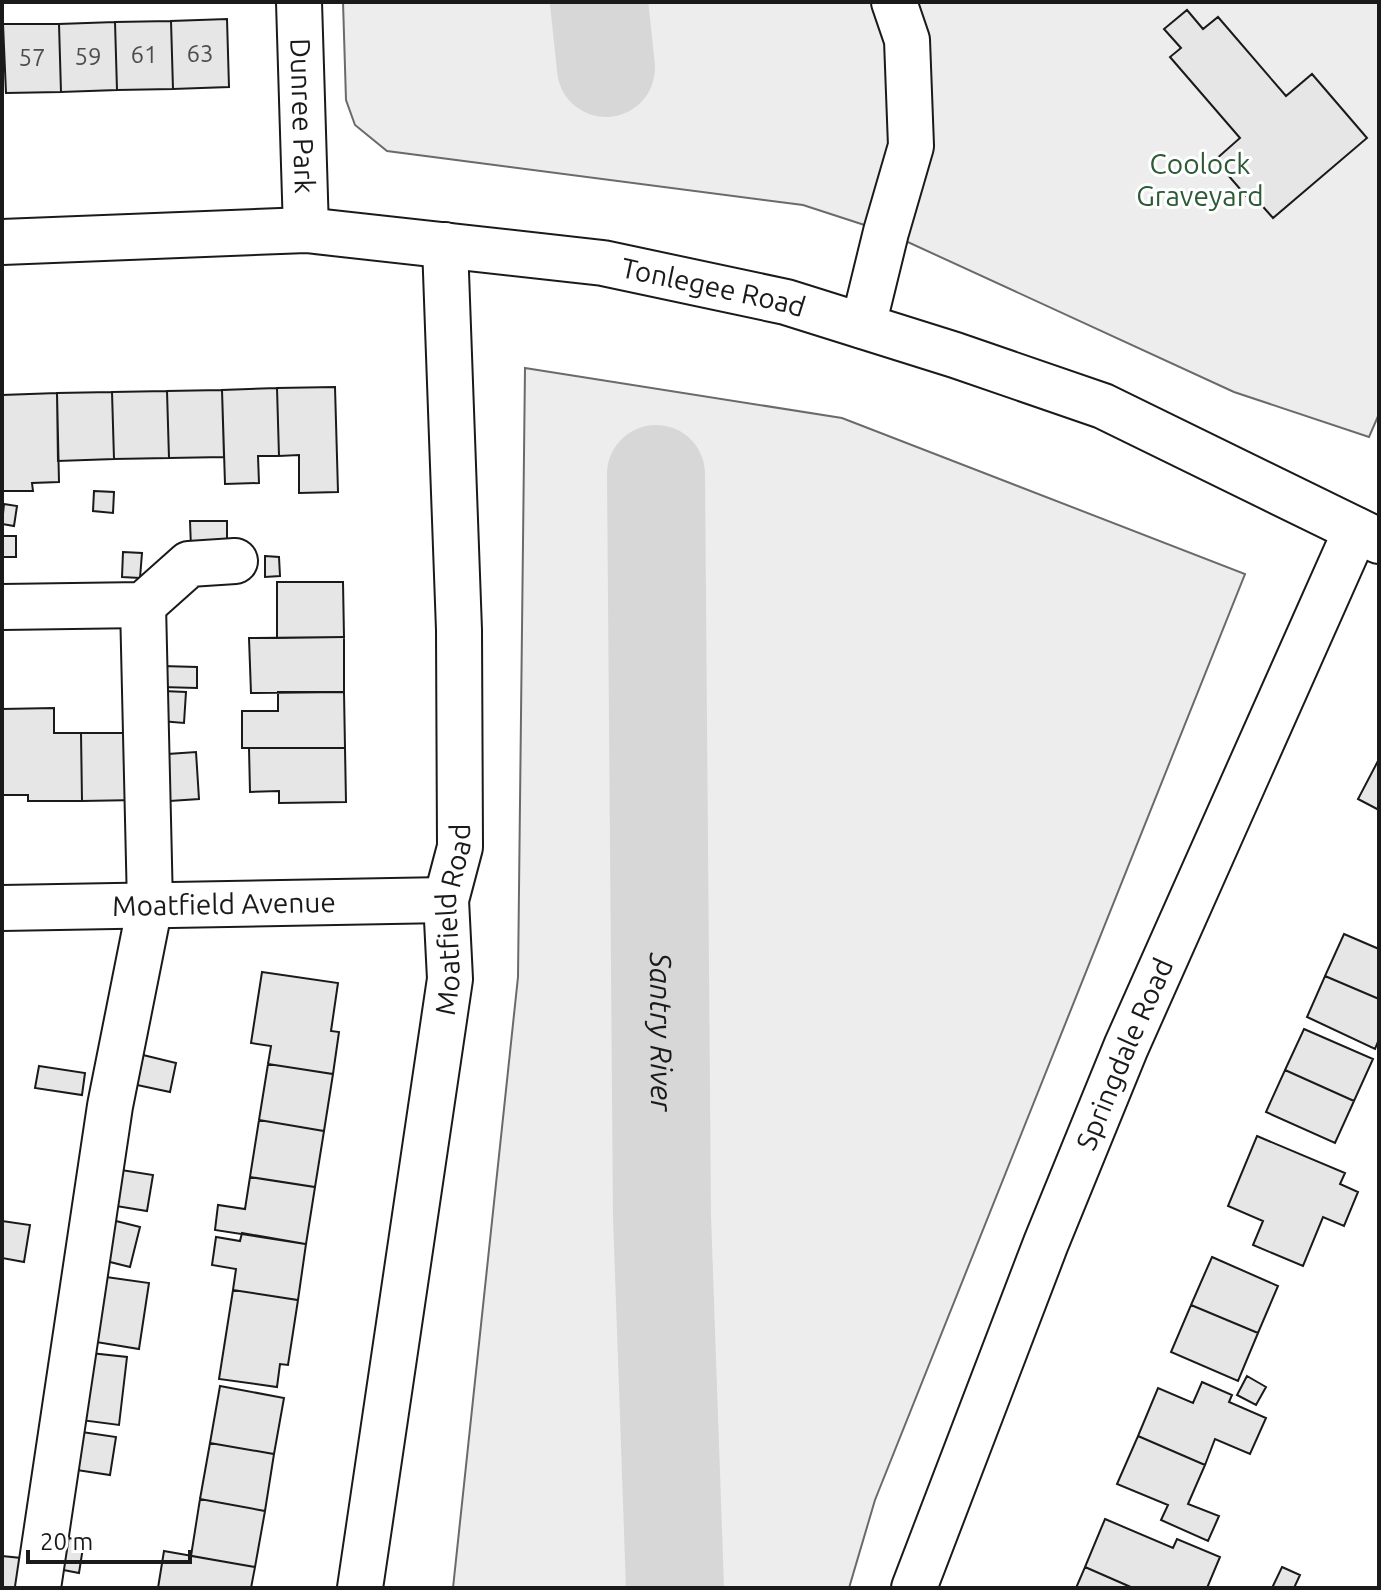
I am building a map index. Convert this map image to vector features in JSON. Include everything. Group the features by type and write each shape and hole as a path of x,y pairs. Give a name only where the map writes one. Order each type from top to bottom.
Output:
{"street":[{"name":"Dunree Park","path":"299,2 306,230"},
{"path":"863,326 911,146 907,40 894,2"},
{"name":"Tonlegee Road","path":"2,242 306,230 603,263 786,302 1103,406 1367,536"},
{"name":"Moatfield Road","path":"360,1588 450,979 446,900 460,847 459,630 445,245"},
{"name":"Springdale Road","path":"914,1588 1046,1243 1126,1047 1367,536"},
{"path":"2,607 143,605 189,564 235,561"},
{"path":"38,1588 110,1106 150,905 143,605"},
{"name":"Moatfield Avenue","path":"2,908 446,900"}],"shaded area":[{"name":"Coolock Graveyard","path":"343,2 1379,2 1379,414 1369,437 1234,392 886,232 803,205 387,151 355,125 346,100"},
{"path":"525,368 842,418 1245,574 875,1500 849,1588 453,1588 518,977"}],"building":[{"path":"1187,10 1203,29 1218,17 1286,96 1312,74 1367,138 1273,218 1258,201 1253,204 1215,160 1240,138 1170,57 1181,48 1164,29"},
{"path":"227,19 229,87 173,89 171,21"},
{"path":"171,21 173,89 117,90 115,22"},
{"path":"115,22 117,90 61,92 59,24"},
{"path":"3,24 59,24 61,92 6,93"},
{"path":"335,387 338,492 299,493 299,455 279,456 277,388"},
{"path":"277,388 279,456 258,456 259,483 225,484 222,390"},
{"path":"222,390 224,457 169,458 167,391"},
{"path":"167,391 169,458 114,459 112,392"},
{"path":"112,392 114,459 58,461 57,393"},
{"path":"57,393 59,482 32,483 33,491 2,491 2,395"},
{"path":"94,491 114,492 113,513 93,511"},
{"path":"4,504 17,506 14,526 2,524"},
{"path":"190,521 227,521 227,548 191,548"},
{"path":"2,536 16,536 16,557 2,557"},
{"path":"123,552 142,553 140,578 122,577"},
{"path":"265,556 279,557 280,576 265,577"},
{"path":"277,582 343,582 344,637 277,638"},
{"path":"344,637 344,692 251,693 249,638"},
{"path":"162,666 197,667 197,688 161,687"},
{"path":"163,691 186,692 184,723 161,721"},
{"path":"278,692 344,692 345,748 242,748 242,711 278,711"},
{"path":"54,708 54,733 81,733 82,801 28,801 28,795 2,795 2,709"},
{"path":"81,733 135,733 137,800 82,801"},
{"path":"249,748 345,748 346,802 279,803 279,791 250,792"},
{"path":"196,752 199,799 170,801 168,754"},
{"path":"1379,759 1379,810 1358,799"},
{"path":"1344,934 1379,949 1379,999 1325,976"},
{"path":"262,972 338,983 331,1031 339,1032 333,1074 268,1064 271,1046 251,1043"},
{"path":"1325,976 1379,999 1379,1039 1375,1049 1307,1017"},
{"path":"1304,1029 1373,1059 1354,1101 1285,1070"},
{"path":"143,1055 176,1063 170,1092 137,1085"},
{"path":"268,1064 333,1074 324,1131 259,1120"},
{"path":"39,1066 85,1073 82,1095 35,1088"},
{"path":"1285,1070 1354,1101 1335,1143 1266,1112"},
{"path":"259,1120 324,1131 315,1187 250,1177"},
{"path":"1257,1136 1345,1173 1340,1184 1358,1192 1344,1226 1323,1217 1303,1266 1253,1245 1263,1221 1228,1206"},
{"path":"115,1169 153,1175 147,1211 110,1205"},
{"path":"250,1177 315,1187 306,1244 215,1230 218,1205 245,1209"},
{"path":"108,1219 140,1227 130,1267 98,1259"},
{"path":"2,1221 30,1225 24,1262 2,1258"},
{"path":"242,1233 306,1244 298,1300 233,1290 236,1269 212,1265 216,1237 240,1241"},
{"path":"1212,1257 1278,1286 1258,1333 1191,1305"},
{"path":"99,1276 149,1283 139,1349 90,1341"},
{"path":"233,1290 298,1300 288,1365 280,1364 277,1387 219,1379"},
{"path":"1191,1305 1258,1333 1238,1381 1171,1352"},
{"path":"81,1352 127,1357 119,1425 73,1419"},
{"path":"1247,1376 1266,1387 1256,1405 1237,1395"},
{"path":"1202,1382 1232,1395 1229,1402 1266,1418 1250,1454 1215,1439 1205,1465 1138,1436 1158,1388 1193,1403"},
{"path":"220,1386 284,1398 274,1454 210,1443"},
{"path":"75,1431 116,1437 110,1475 70,1469"},
{"path":"1138,1436 1205,1465 1188,1504 1219,1516 1208,1541 1161,1520 1168,1505 1117,1484"},
{"path":"210,1443 274,1454 265,1511 200,1499"},
{"path":"200,1499 265,1511 255,1567 191,1556"},
{"path":"1105,1519 1173,1548 1177,1539 1220,1557 1207,1588 1133,1588 1085,1567"},
{"path":"59,1536 84,1541 79,1573 53,1568"},
{"path":"164,1551 255,1567 251,1588 158,1588"},
{"path":"2,1556 21,1558 17,1588 2,1588"},
{"path":"1085,1567 1133,1588 1076,1588"},
{"path":"1282,1567 1300,1575 1294,1588 1272,1588"}],"waterway":[{"name":"Santry River","path":"599,2 606,68"},
{"name":"Santry River","path":"656,474 662,1216 675,1588"}]}
